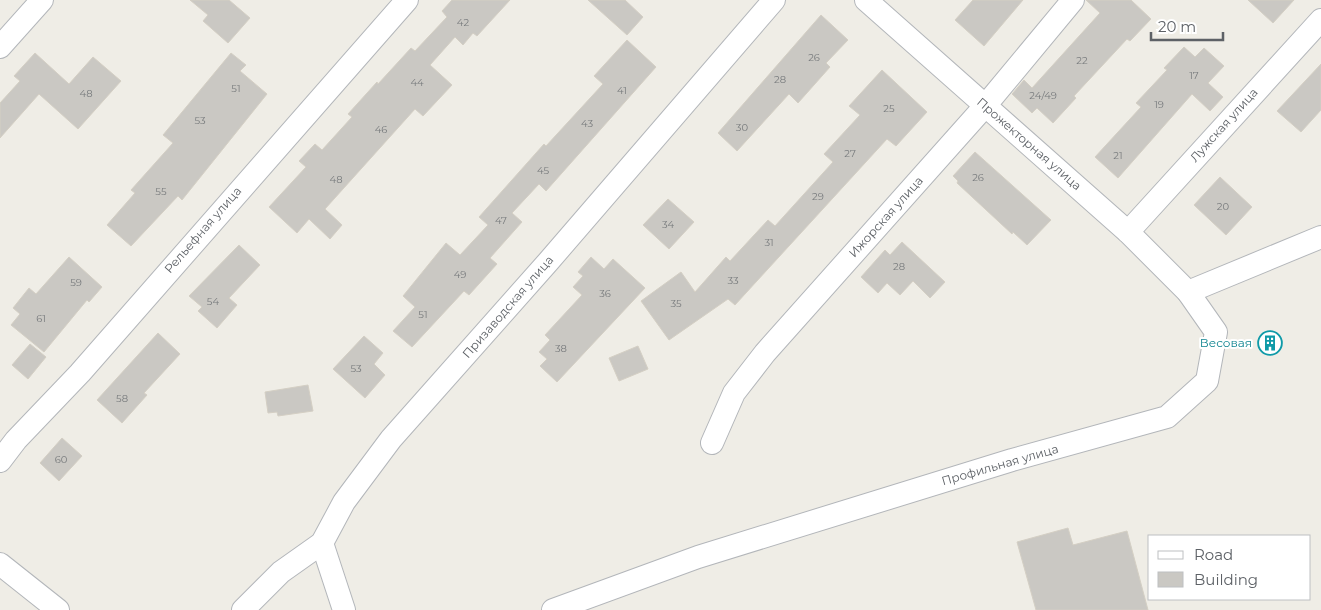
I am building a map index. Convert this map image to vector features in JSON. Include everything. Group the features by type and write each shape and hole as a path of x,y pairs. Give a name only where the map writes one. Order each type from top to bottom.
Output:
{"street":[{"path":"0,47 42,0"},
{"name":"Рельефная улица","path":"0,461 16,440 80,373 406,0"},
{"name":"Призаводская улица","path":"243,610 281,572 322,543 344,502 391,439 548,262 774,0"},
{"name":"Прожекторная улица","path":"866,0 1128,232 1188,292"},
{"name":"Ижорская улица","path":"712,443 734,393 765,353 985,106 1073,0"},
{"name":"Лужская улица","path":"1128,232 1321,20"},
{"path":"1188,292 1321,237"},
{"name":"Профильная улица","path":"553,610 707,554 1012,460 1167,417 1207,381 1216,332 1188,292"},
{"path":"322,543 344,610"},
{"path":"0,564 58,610"}],"building":[{"path":"190,0 229,0 250,18 228,43 203,21 208,15"},
{"path":"452,0 510,0 477,36 473,33 463,45 455,37 430,65 452,85 423,116 415,109 325,209 342,225 330,239 309,219 297,233 269,207 306,167 299,161 315,144 322,150 352,117 348,114 377,82 378,84 411,48 415,51 447,17 442,11"},
{"path":"588,0 625,0 643,17 627,35"},
{"path":"973,0 1023,0 984,46 955,20"},
{"path":"1086,0 1131,0 1151,19 1130,41 1127,39 1074,96 1076,98 1053,123 1037,108 1032,113 1012,94 1024,80 1032,88 1100,13"},
{"path":"1248,0 1294,0 1273,23"},
{"path":"821,15 848,40 826,63 830,67 798,103 789,94 737,151 718,133"},
{"path":"627,40 656,67 546,191 539,184 512,213 522,222 490,258 497,264 469,295 464,291 412,347 393,331 415,307 403,296 446,243 460,255 488,225 479,217 544,144 546,146 603,84 594,76"},
{"path":"1184,47 1195,57 1204,48 1224,66 1208,83 1223,97 1210,111 1192,94 1118,178 1095,157 1141,107 1136,103 1167,70 1164,68"},
{"path":"35,53 69,84 93,57 121,81 78,129 39,94 0,138 0,103 20,81 14,76"},
{"path":"231,53 246,65 240,71 267,94 182,200 178,196 131,246 107,225 135,193 131,190 173,143 163,135"},
{"path":"1321,64 1321,110 1301,132 1277,111"},
{"path":"882,70 927,112 896,146 887,139 735,305 728,299 669,340 641,301 681,272 695,292 726,257 730,261 768,220 775,226 833,162 824,154 860,115 849,106"},
{"path":"975,152 1051,220 1027,245 1013,232 1012,234 957,183 958,181 953,176"},
{"path":"1220,177 1252,207 1226,235 1194,205"},
{"path":"668,199 694,222 669,249 643,225"},
{"path":"902,242 945,282 930,298 913,281 900,295 887,283 878,293 861,277 885,250 890,255"},
{"path":"239,245 260,265 229,298 237,305 217,328 198,311 202,307 189,296"},
{"path":"69,257 102,287 89,302 87,300 44,352 11,325 20,314 13,308 29,288 36,294"},
{"path":"591,257 604,269 613,259 645,288 557,382 540,366 547,359 539,352 550,340 545,335 582,295 573,287 583,276 578,272"},
{"path":"158,333 180,354 144,393 147,395 122,423 97,400"},
{"path":"364,336 383,353 374,364 385,375 365,398 333,369"},
{"path":"30,344 46,357 28,379 12,365"},
{"path":"638,346 648,369 619,381 609,358"},
{"path":"308,385 313,411 278,416 277,412 268,413 265,392"},
{"path":"62,438 82,456 59,481 40,463"},
{"path":"1068,528 1073,545 1127,531 1148,610 1036,610 1017,542"}],"place":[{"name":"Весовая","path":"1270,343"}]}
